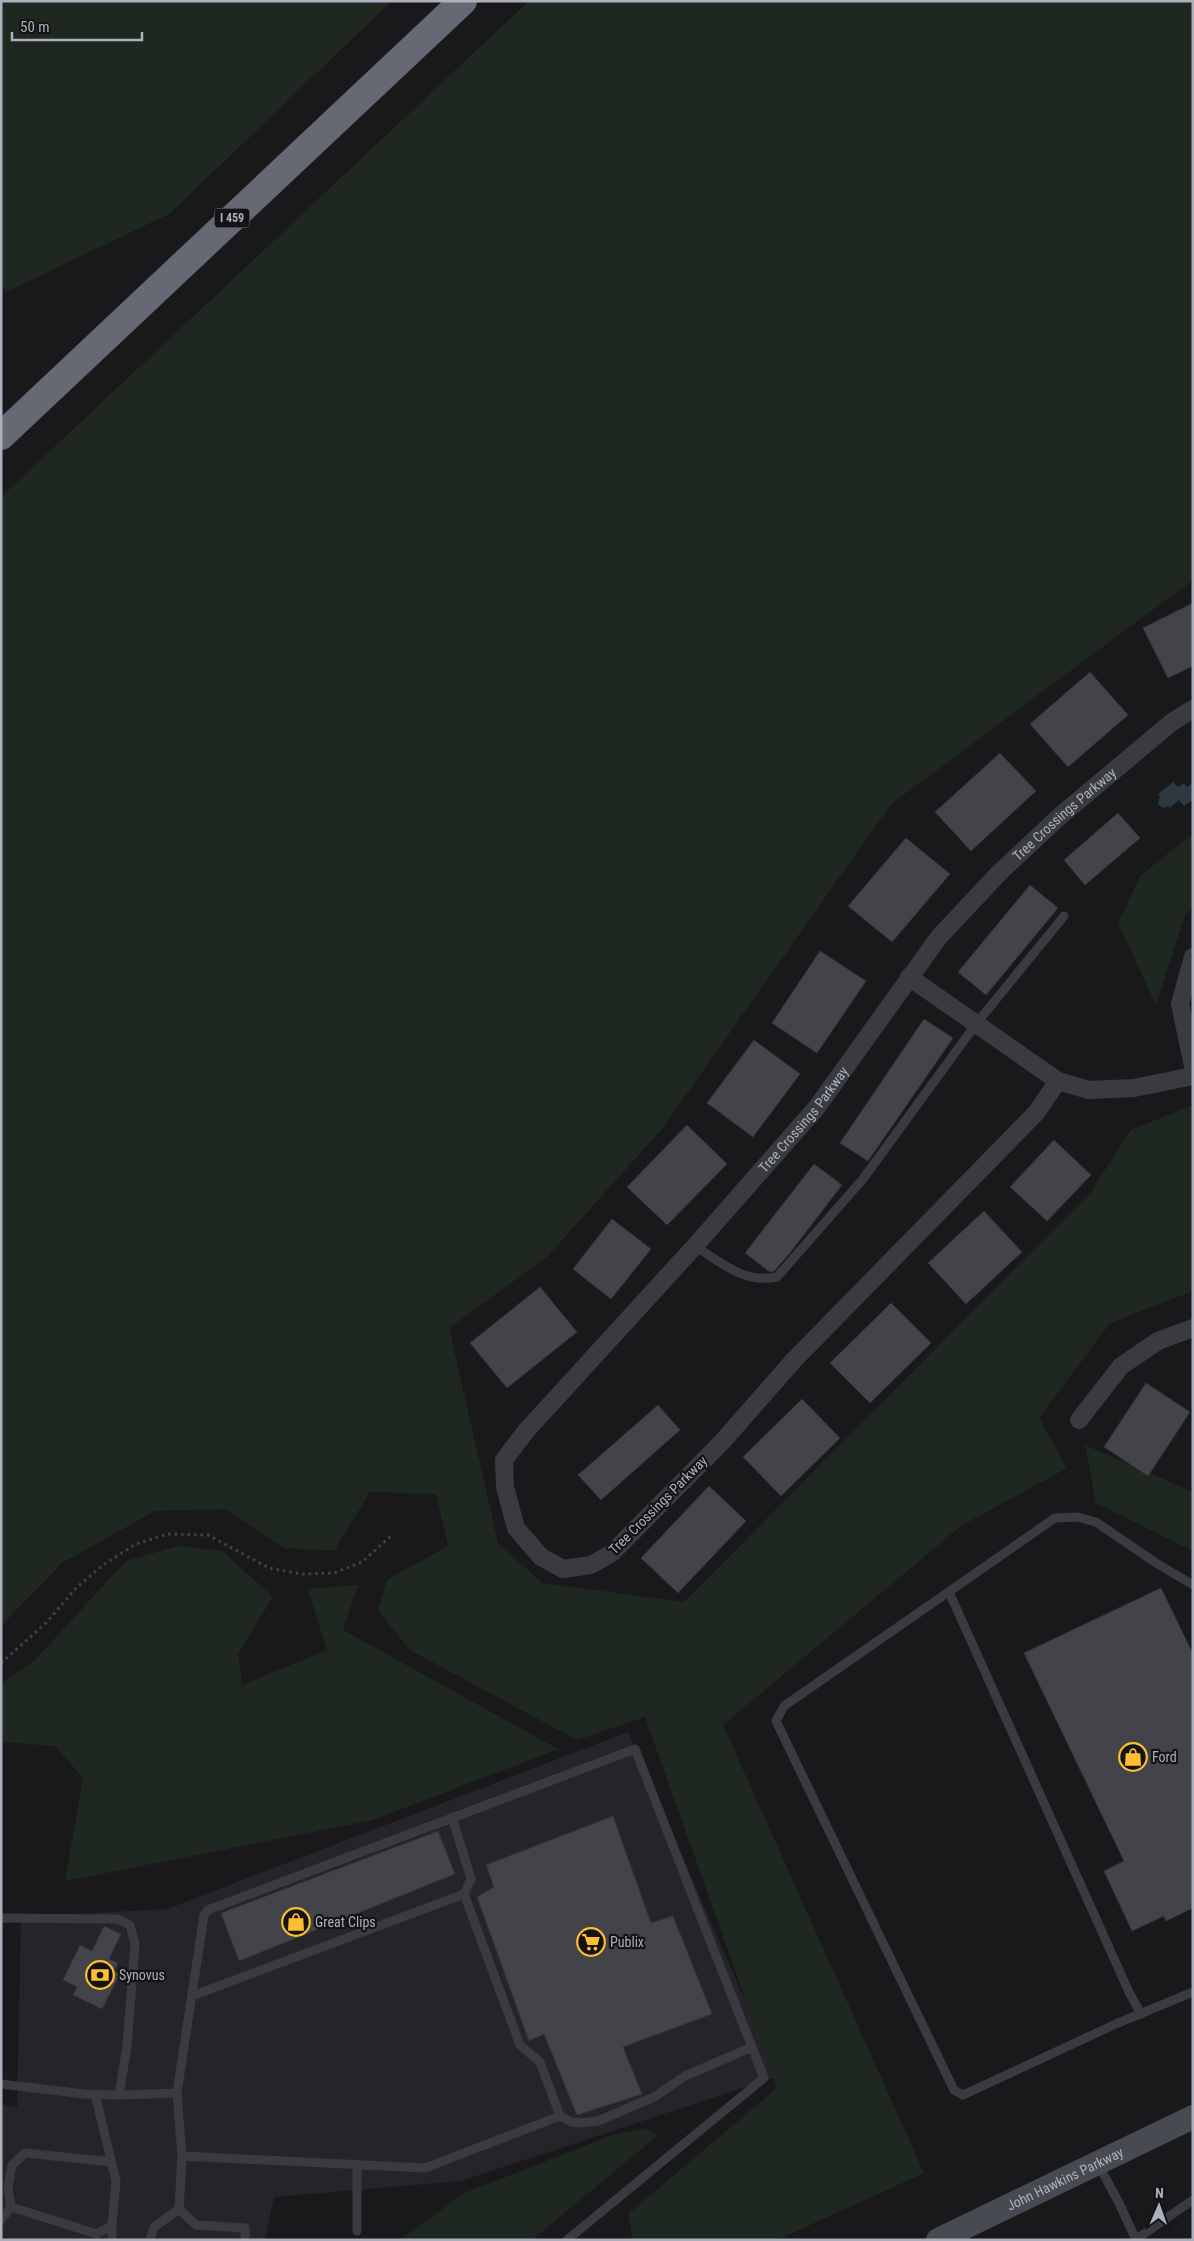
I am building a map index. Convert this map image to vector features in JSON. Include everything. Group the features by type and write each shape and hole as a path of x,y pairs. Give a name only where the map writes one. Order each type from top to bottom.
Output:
{"highway":[{"name":"I 459","path":"1,436 463,1"}],"main road":[{"name":"John Hawkins Parkway","path":"938,2240 1193,2117"}],"street":[{"name":"Tree Crossings Parkway","path":"1058,1081 1036,1113 792,1361 722,1442 612,1553 591,1565 562,1569 541,1557 516,1528 505,1487 504,1460 526,1431 695,1246 817,1107 939,937 998,873 1060,816 1172,722 1193,709"},
{"path":"1193,957 1180,1004 1193,1066"},
{"path":"910,976 1058,1081 1089,1090 1134,1088 1193,1076"},
{"path":"1079,1420 1121,1366 1158,1341 1193,1328"}],"lane":[{"path":"695,1246 739,1274 762,1280 777,1277 863,1178 976,1024 1064,916"},
{"path":"1193,1586 1096,1522 1070,1517 1055,1518 784,1706 776,1721 954,2090 963,2095 1193,1992"},
{"path":"948,1592 1129,1992 1141,2014"},
{"path":"245,2240 245,2228 196,2225 179,2209 182,2156 177,2093 204,1915 208,1910 635,1749 764,2078 566,2240"},
{"path":"192,1996 464,1894 471,1879 452,1817"},
{"path":"464,1894 520,2045 540,2062 560,2116 571,2122 598,2121 654,2097 685,2076 752,2047"},
{"path":"1,1918 118,1919 130,1925 135,1944 128,2046 119,2095"},
{"path":"1,2084 95,2094 177,2093"},
{"path":"95,2094 116,2181 112,2240"},
{"path":"182,2156 425,2168 560,2116"},
{"path":"1,2220 11,2207 8,2188 12,2165 25,2153 112,2162"},
{"path":"1097,2163 1119,2202 1136,2240 1193,2200"},
{"path":"357,2165 357,2230"},
{"path":"11,2207 97,2234 112,2226"},
{"path":"150,2240 154,2227 179,2209"}],"path":[{"path":"1,1663 46,1623 76,1588 103,1565 136,1544 168,1534 208,1536 269,1568 301,1574 334,1573 362,1562 391,1536"}],"shaded area":[{"path":"1,1 392,1 169,214 8,291 1,286"},
{"path":"529,1 1193,1 1193,580 891,804 662,1129 547,1257 449,1328 498,1543 542,1583 684,1602 1090,1193 1131,1130 1193,1105 1193,1291 1110,1323 1039,1418 1067,1468 961,1526 723,1725 924,2173 777,2240 633,2240 628,2214 777,2088 645,1717 577,1740 410,1650 378,1611 387,1580 448,1546 436,1494 370,1492 334,1551 284,1548 225,1509 155,1511 62,1563 1,1626 1,497"},
{"path":"1173,782 1178,787 1184,783 1187,787 1193,782 1193,800 1184,806 1179,800 1170,808 1169,806 1163,808 1158,804 1160,796 1158,794"},
{"path":"1193,834 1193,907 1185,915 1156,1005 1118,923 1141,875"},
{"path":"1085,1445 1193,1492 1193,1551 1096,1503"},
{"path":"179,1546 222,1551 273,1597 238,1653 242,1685 327,1650 308,1589 358,1585 343,1630 558,1749 373,1820 65,1881 83,1778 55,1746 1,1742 1,1684 35,1660 126,1561"},
{"path":"628,1732 778,2076 461,2181 274,2197 265,2240 1,2240 1,2104 17,2107 21,1917 167,1909"},
{"path":"646,2128 657,2136 532,2240 400,2240 462,2194 613,2135"}],"building":[{"path":"1193,603 1193,666 1168,678 1143,628"},
{"path":"1090,672 1128,715 1068,767 1030,724"},
{"path":"1000,753 1036,791 971,851 935,812"},
{"path":"1118,813 1140,838 1085,885 1064,860"},
{"path":"906,838 950,874 892,942 848,906"},
{"path":"1030,885 1058,908 986,995 958,972"},
{"path":"820,951 866,981 817,1053 772,1023"},
{"path":"924,1019 953,1038 868,1161 840,1143"},
{"path":"754,1040 800,1074 753,1137 707,1103"},
{"path":"687,1125 727,1164 667,1225 627,1187"},
{"path":"1054,1140 1091,1175 1047,1221 1010,1187"},
{"path":"814,1164 842,1185 789,1254 774,1271 770,1272 745,1253"},
{"path":"984,1211 1022,1252 966,1304 928,1263"},
{"path":"612,1219 651,1249 611,1299 573,1269"},
{"path":"540,1287 577,1332 507,1388 470,1343"},
{"path":"891,1303 931,1343 870,1403 830,1363"},
{"path":"1146,1383 1190,1412 1148,1476 1104,1447"},
{"path":"802,1399 840,1438 781,1496 743,1457"},
{"path":"658,1405 680,1430 601,1500 578,1475"},
{"path":"709,1486 746,1521 678,1593 641,1558"},
{"name":"Ford","path":"1161,1588 1193,1654 1193,1908 1166,1921 1164,1916 1132,1931 1104,1871 1124,1861 1024,1653"},
{"path":"613,1816 651,1923 673,1916 712,2014 623,2047 642,2094 577,2115 544,2034 529,2041 477,1897 494,1887 486,1865"},
{"path":"438,1831 455,1874 239,1961 221,1913"},
{"path":"104,1926 121,1934 109,1959 118,1963 114,1971 120,1974 102,2009 73,1995 77,1987 63,1980 80,1945 92,1951"}],"place":[{"name":"Ford","path":"1133,1757"},
{"name":"Great Clips","path":"296,1922"},
{"name":"Publix","path":"591,1942"},
{"name":"Synovus","path":"100,1975"}]}
